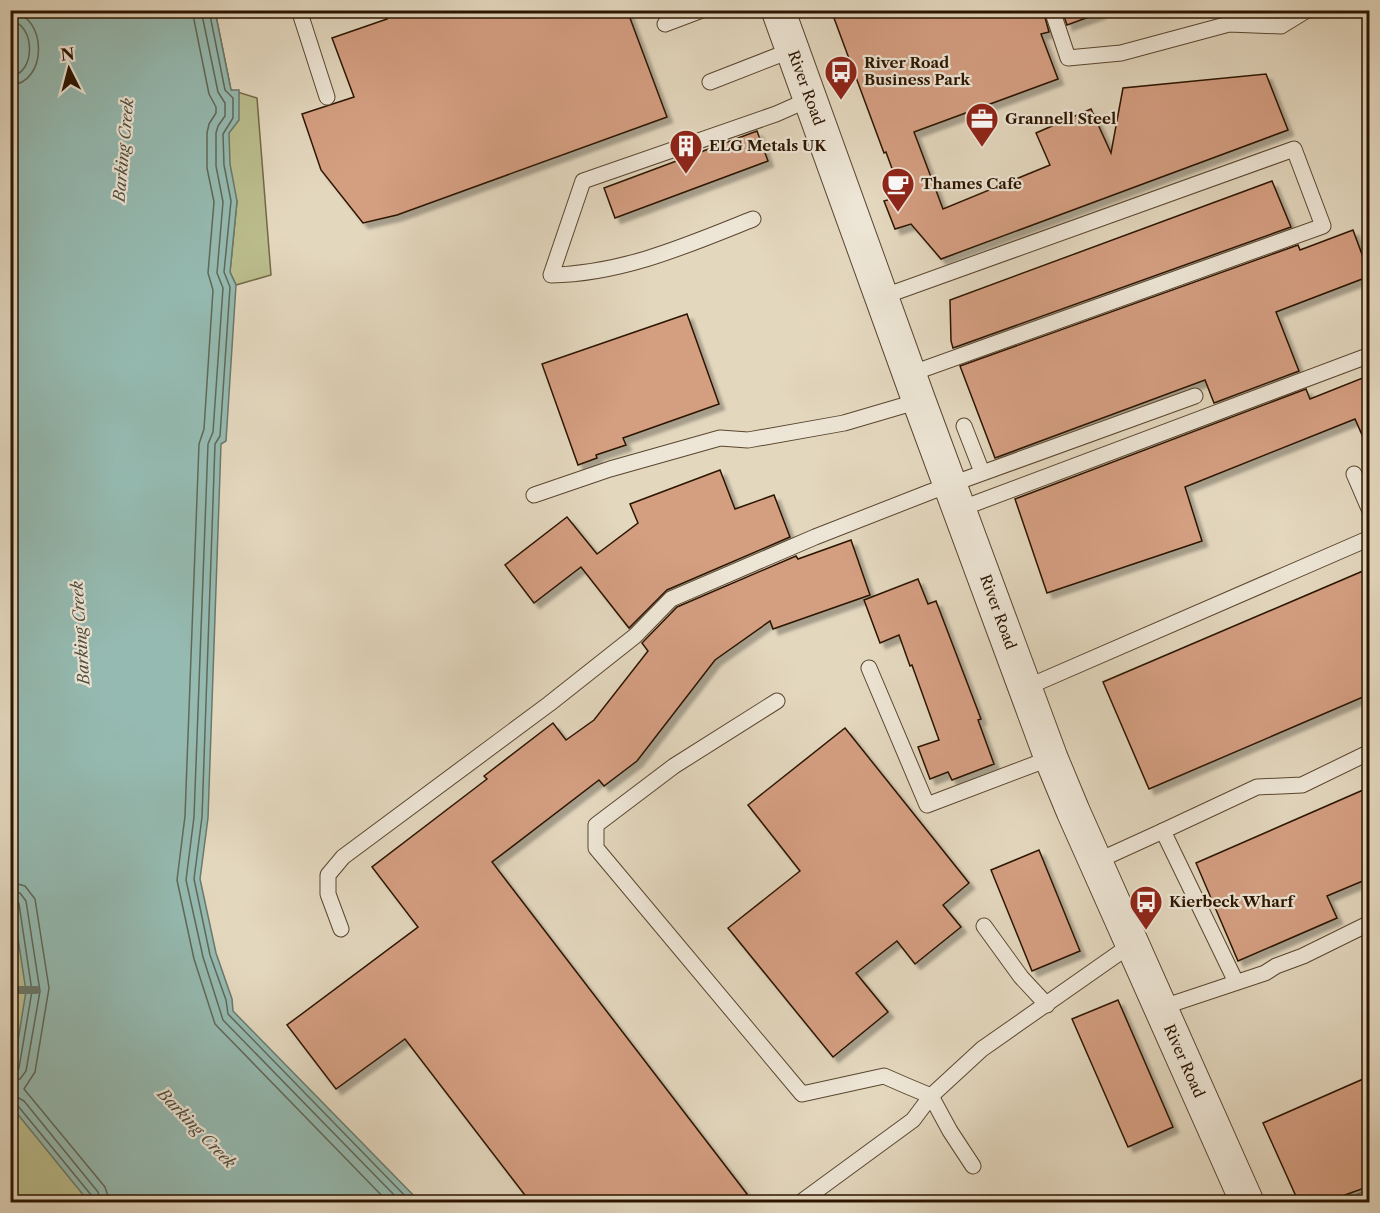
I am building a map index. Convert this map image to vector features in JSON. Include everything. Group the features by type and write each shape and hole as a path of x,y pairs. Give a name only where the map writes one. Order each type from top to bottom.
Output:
{"street":[{"name":"River Road","path":"778,10 1052,758 1095,862 1247,1203"}],"lane":[{"path":"299,10 327,97"},
{"path":"665,24 702,10"},
{"path":"1052,10 1068,58 1121,53 1229,24 1281,26 1307,10"},
{"path":"710,82 792,50"},
{"path":"753,219 658,257 574,274 551,275 583,181 776,114 810,99"},
{"path":"534,495 610,469 720,438 748,440 844,423 915,388 1323,226 1294,149 882,297"},
{"path":"341,928 328,894 328,875 343,857 549,704 635,636 671,599 815,537 955,497 1370,355"},
{"path":"955,497 982,472 1195,396"},
{"path":"964,426 982,472"},
{"path":"1354,474 1370,511"},
{"path":"1025,688 1370,538"},
{"path":"869,668 927,805 1052,758"},
{"path":"777,701 674,766 596,825 596,848 802,1094 884,1076 931,1096 973,1166"},
{"path":"1095,862 1257,787 1302,785 1370,753"},
{"path":"1163,831 1236,982"},
{"path":"1160,1008 1265,973 1370,923"},
{"path":"984,926 1021,977 1047,1005"},
{"path":"801,1203 913,1120 931,1096 982,1049 1132,944"},
{"path":"1359,1203 1370,1198"}],"green space":[{"path":"215,11 231,90 257,98 271,275 236,285 230,272 237,201 195,129"},
{"path":"10,707 153,1202 11,1202"}],"water":[{"name":"Barking Creek","path":"10,11 215,11 231,90 239,90 239,120 229,133 230,164 237,201 230,272 236,285 226,441 221,444 208,818 200,879 216,953 232,999 233,1011 420,1202 89,1202 11,1106 11,1084 26,991 10,886 10,81 15,50"}],"building":[{"path":"384,10 627,10 667,117 397,215 363,223 321,170 302,114 354,97 332,38 387,19"},
{"path":"831,10 1043,10 1049,32 1041,34 1058,79 914,132 943,209 1050,165 1036,133 1091,109 1111,153 1123,88 1266,74 1288,130 941,259 911,224 895,229 884,201 902,196"},
{"path":"1062,10 1100,10 1100,13 1067,25"},
{"name":"ELG Metals UK","path":"757,131 768,161 615,218 604,188"},
{"path":"1272,181 1291,227 953,348 950,300"},
{"path":"1353,230 1370,276 1276,312 1299,371 1214,403 1205,380 995,458 960,366 1298,245 1300,250"},
{"path":"687,314 719,404 623,438 626,445 596,455 597,458 578,465 542,364"},
{"path":"1370,375 1370,453 1355,419 1185,487 1202,541 1047,593 1015,499 1306,389 1310,399"},
{"path":"720,470 735,509 774,495 790,537 667,590 629,628 581,567 534,603 505,565 567,517 597,554 638,523 630,504"},
{"path":"851,540 870,595 773,629 770,621 715,660 637,761 604,786 599,780 492,862 747,1194 736,1203 531,1203 405,1039 336,1089 287,1025 418,927 372,867 487,779 484,776 553,723 566,740 594,720 648,651 642,643 677,607 796,556 798,559"},
{"path":"1370,568 1370,694 1149,789 1103,682"},
{"path":"918,579 928,604 936,601 981,719 978,720 994,764 952,780 948,772 930,779 918,747 939,740 912,665 910,666 899,635 880,643 864,600"},
{"path":"845,728 969,883 943,905 961,927 915,964 897,941 856,973 888,1012 833,1057 728,928 800,871 748,805"},
{"path":"1370,787 1370,878 1327,896 1337,918 1238,961 1196,863"},
{"path":"1039,850 1080,951 1032,971 991,870"},
{"path":"1118,1000 1173,1127 1128,1147 1072,1019"},
{"path":"1370,1076 1370,1186 1345,1195 1349,1203 1299,1203 1263,1123"}],"waterway":[{"path":"10,990 36,990"}],"place":[{"name":"River Road Business Park","path":"841,101"},
{"name":"Grannell Steel","path":"982,148"},
{"name":"ELG Metals UK","path":"686,175"},
{"name":"Thames Cafe","path":"898,213"},
{"name":"Kierbeck Wharf","path":"1146,931"}]}
